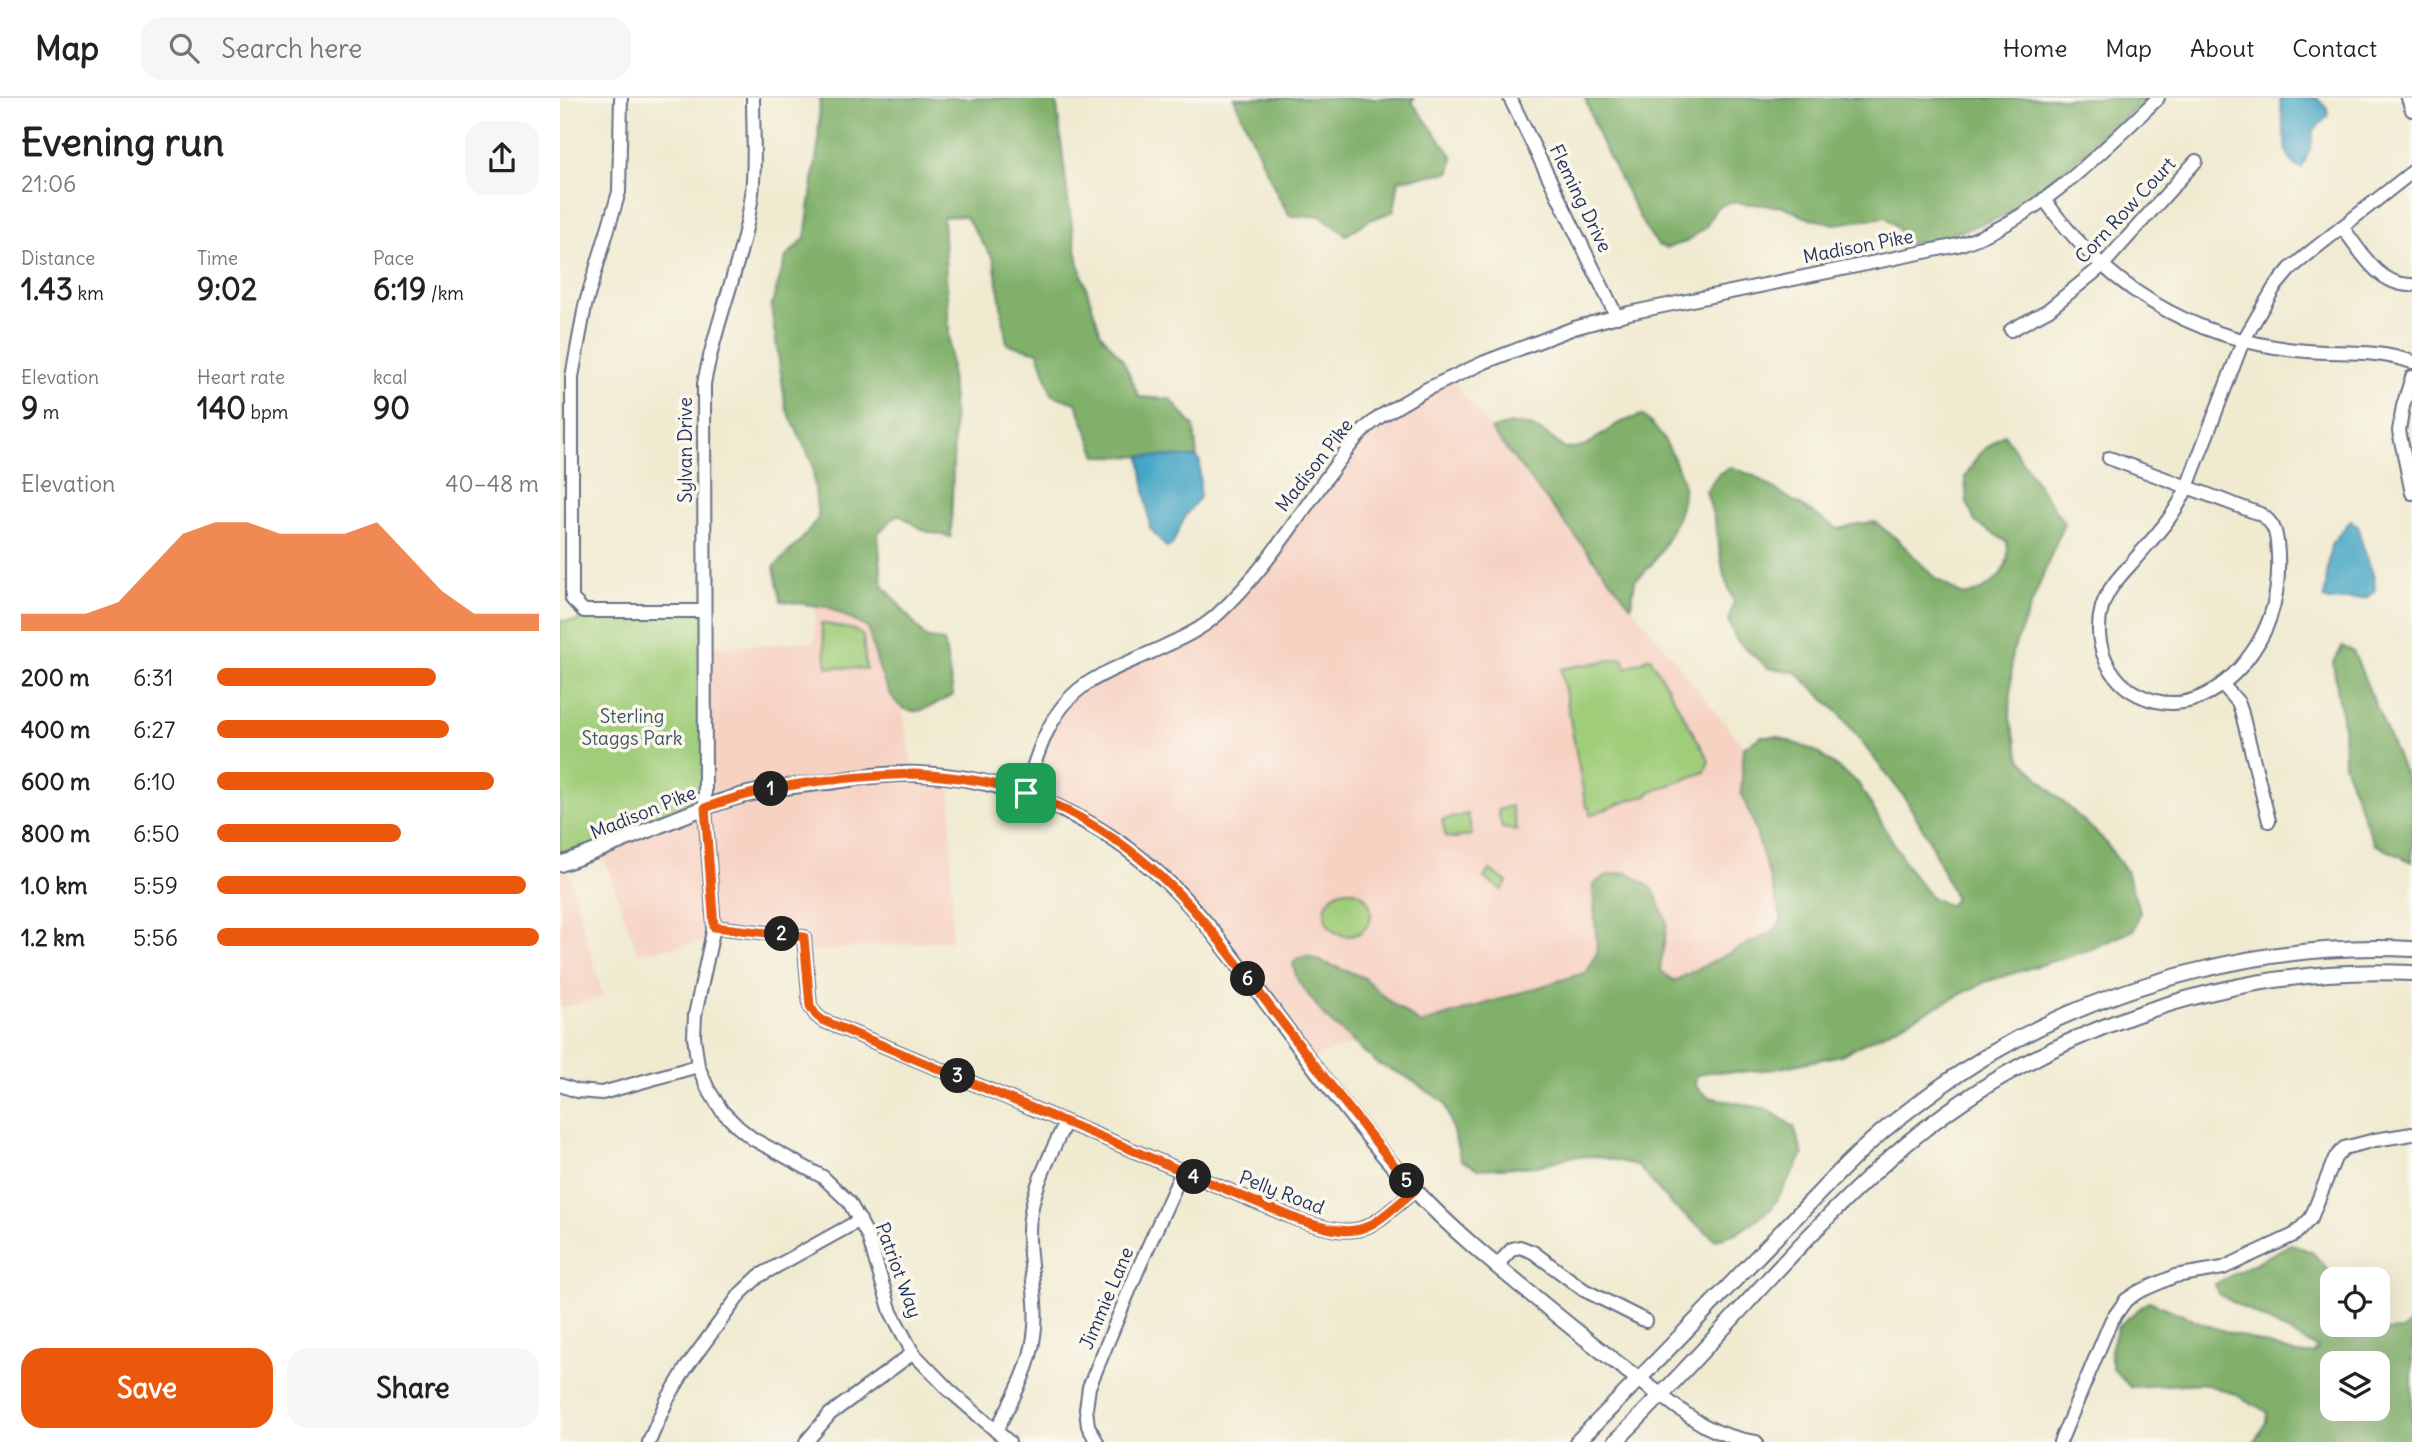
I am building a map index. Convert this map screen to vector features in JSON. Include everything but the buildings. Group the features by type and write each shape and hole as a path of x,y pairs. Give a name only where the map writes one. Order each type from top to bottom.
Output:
{"main road":[{"name":"Madison Pike","path":"560,864 736,797 781,787 914,774 951,776 1026,793"},
{"path":"1026,793 1102,831 1155,870 1230,954 1368,1134 1415,1190 1496,1266 1662,1396"},
{"path":"1577,1442 1751,1262 1886,1128 1991,1054 2028,1033 2099,1003 2131,991 2221,966 2269,957 2349,948 2412,948"},
{"path":"1615,1442 1662,1396 1841,1204 1938,1119 2007,1074 2091,1033 2190,999 2275,981 2350,974 2412,973"}],"street":[{"path":"621,98 619,192 585,306 572,377 565,465 572,599 584,611 704,611"},
{"name":"Sylvan Drive","path":"705,808 704,384 715,335 746,230 752,197 753,98"},
{"name":"Fleming Drive","path":"1510,98 1617,317"},
{"name":"Madison Pike","path":"1026,793 1035,758 1052,720 1073,694 1101,675 1181,639 1217,616 1240,593 1367,426 1401,403 1485,362 1544,338 1617,317 1958,245 1980,238 2044,199 2123,132 2158,98"},
{"path":"2408,98 2412,110"},
{"name":"Corn Row Court","path":"2011,330 2048,310 2102,266 2196,162"},
{"path":"2109,458 2187,487 2260,514 2269,519 2275,527 2278,580 2269,620 2248,657 2222,684 2191,701 2164,703 2149,699 2135,694 2116,678 2107,664 2099,639 2098,622 2106,596 2172,515 2187,487 2243,341 2263,304 2290,269 2412,172"},
{"path":"2044,199 2061,222 2102,266 2126,286 2163,309 2197,325 2243,341 2298,351 2380,354 2412,362"},
{"path":"2342,227 2375,269 2388,281 2403,286 2412,285"},
{"path":"2412,377 2399,431 2412,493"},
{"path":"2222,684 2238,702 2241,710 2269,821"},
{"name":"Patriot Way","path":"705,808 714,927 695,1014 694,1037 698,1066 708,1089 722,1111 753,1139 823,1177 843,1196 868,1236 891,1312 913,1353 949,1390 1009,1442"},
{"name":"Pelly Road","path":"714,927 804,937 810,1006 822,1020 1299,1220 1332,1231 1355,1232 1377,1222 1415,1190"},
{"path":"560,1085 577,1091 603,1093 698,1066"},
{"path":"996,1431 1031,1354 1036,1311 1028,1240 1031,1213 1038,1183 1065,1123"},
{"path":"2060,1442 2111,1321 2126,1300 2175,1276 2223,1268 2294,1235 2311,1217 2335,1158 2344,1148 2412,1134"},
{"name":"Jimmie Lane","path":"1097,1442 1088,1426 1086,1409 1089,1387 1182,1172"},
{"path":"649,1442 667,1400 686,1368 741,1293 759,1276 860,1220"},
{"path":"1496,1266 1512,1249 1520,1247 1533,1252 1584,1290 1646,1321"},
{"path":"806,1442 830,1414 913,1353"},
{"path":"1662,1396 1696,1423 1716,1433 1756,1442"}],"shaded area":[{"path":"1450,378 1864,898 1667,996 1632,958 1309,1058 1155,870 1025,793 1035,758 1073,694 1217,616 1367,427"},
{"path":"815,605 828,607 868,628 884,685 902,708 914,774 951,777 952,940 806,952 805,940 714,927 711,941 638,953 600,849 704,647 815,642"},
{"path":"566,862 603,997 560,1008 560,864"}],"green space":[{"path":"820,98 1056,98 1069,208 1079,265 1101,334 1123,360 1139,397 1170,399 1194,427 1197,457 1097,456 1076,403 1052,395 1038,352 1007,344 994,260 965,216 943,217 954,428 951,537 925,531 898,514 878,533 882,584 926,638 944,641 953,695 917,711 906,710 889,692 868,628 828,607 781,601 774,567 802,539 818,518 812,462 786,408 771,307 786,257 805,238 818,146"},
{"path":"1234,98 1414,98 1412,102 1453,157 1450,172 1399,180 1394,211 1370,220 1346,235 1321,216 1290,216 1278,196"},
{"path":"1585,98 2147,98 2090,149 2004,216 1936,240 1907,244 1897,227 1886,217 1835,224 1805,217 1785,207 1729,202 1716,208 1706,227 1686,242 1666,248 1659,246 1645,228 1600,139"},
{"path":"1642,415 1664,439 1672,453 1682,481 1683,496 1675,523 1661,551 1635,580 1631,606 1491,430 1513,424 1531,426 1565,449 1585,446 1619,423"},
{"path":"2004,434 2064,523 2012,653 2010,719 2020,758 2102,838 2126,871 2140,912 2134,930 2089,950 1985,982 1841,1055 1775,1069 1708,1072 1696,1076 1695,1086 1708,1097 1767,1109 1794,1127 1803,1155 1772,1208 1739,1232 1716,1240 1673,1206 1637,1165 1595,1156 1568,1157 1538,1166 1478,1169 1461,1160 1445,1103 1405,1076 1378,1064 1326,1018 1298,981 1293,965 1296,959 1307,956 1363,977 1389,1001 1421,1024 1587,972 1597,953 1593,885 1604,876 1627,872 1653,889 1667,923 1660,970 1674,981 1774,931 1782,919 1752,819 1741,793 1744,747 1762,736 1776,736 1815,751 1858,783 1911,872 1931,897 1949,906 1955,898 1927,836 1905,798 1838,712 1796,672 1768,668 1737,641 1728,621 1734,602 1724,576 1715,522 1706,491 1718,474 1731,467 1754,476 1838,529 1875,522 1898,540 1935,578 1964,596 1991,584 1998,578 2007,562 2007,542 1975,522 1967,503 1965,477 1979,454"},
{"name":"Sterling Staggs Park","path":"584,611 704,611 705,808 560,864 560,621 577,621"},
{"path":"821,623 854,630 863,636 866,669 827,667"},
{"path":"2342,647 2353,651 2412,792 2412,862 2374,844 2344,764 2343,724 2333,664"},
{"path":"1650,657 1709,760 1705,772 1648,793 1648,796 1590,815 1589,807 1586,807 1561,669 1623,658 1626,668"},
{"path":"1511,806 1517,830 1502,828 1498,810"},
{"path":"1468,814 1472,835 1446,837 1442,820"},
{"path":"1490,870 1507,882 1502,890 1484,878"},
{"path":"1348,890 1364,897 1371,913 1364,929 1348,936 1332,929 1325,913 1332,897"},
{"path":"2291,1244 2312,1252 2325,1267 2320,1267 2320,1337 2390,1337 2390,1331 2402,1330 2412,1323 2412,1442 2254,1442 2266,1422 2267,1412 2235,1394 2202,1383 2130,1387 2113,1369 2110,1353 2118,1326 2149,1301 2209,1326 2297,1354 2313,1354 2318,1348 2218,1294 2215,1284"}],"water":[{"path":"2280,98 2317,98 2327,109 2328,116 2314,130 2302,168 2295,166 2286,151"},
{"path":"1140,456 1197,457 1200,462 1200,497 1185,516 1172,545 1167,548 1150,528"},
{"path":"2351,520 2359,528 2375,591 2366,598 2329,601 2324,599 2331,544"}],"route":[{"path":"914,774 951,776 1026,793 1102,831 1155,870 1187,902 1415,1190 1377,1222 1355,1232 1332,1231 1299,1220 822,1020 810,1006 804,937 714,927 705,808 736,797 781,787 914,774"}]}
